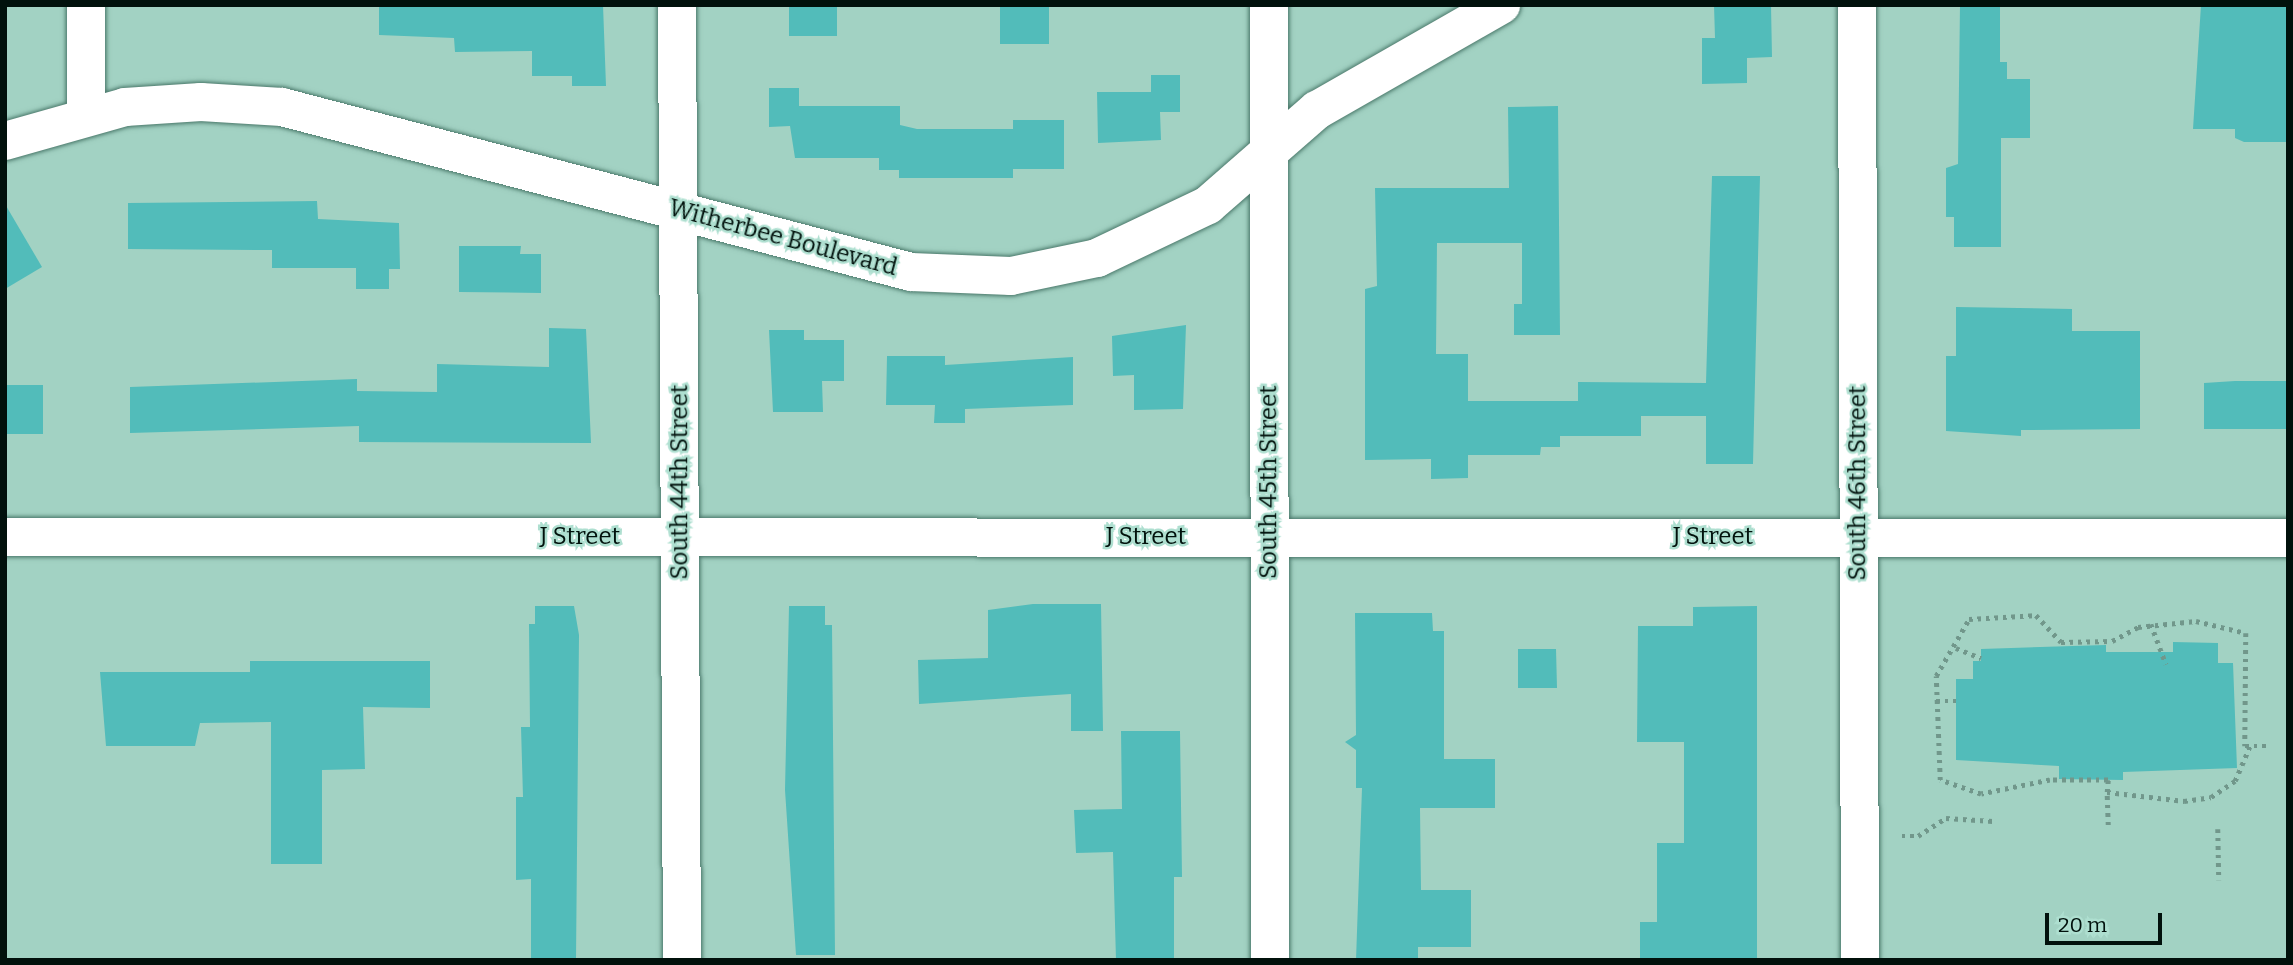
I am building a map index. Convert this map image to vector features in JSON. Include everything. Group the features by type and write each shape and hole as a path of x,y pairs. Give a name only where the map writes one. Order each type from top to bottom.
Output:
{"street":[{"path":"86,5 86,114"},
{"name":"South 44th Street","path":"677,5 682,960"},
{"name":"South 45th Street","path":"1269,5 1270,960"},
{"name":"Witherbee Boulevard","path":"5,141 86,114 189,102 282,107 911,272 1011,276 1097,258 1208,205 1270,151 1359,83 1501,5"},
{"name":"South 46th Street","path":"1857,5 1860,960"},
{"name":"J Street","path":"5,537 2288,538"}],"path":[{"path":"2107,792 2184,801 2211,797 2235,781 2250,746 2246,634 2196,621 2151,624 2112,641 2061,642 2042,617 1983,614 1963,625 1956,648 1938,668 1935,773 1948,785 1980,794 2050,780 2108,780 2107,792 2108,825"},
{"path":"2151,624 2166,664"},
{"path":"1956,648 1981,658"},
{"path":"1936,701 1956,701"},
{"path":"2250,746 2270,746"},
{"path":"1902,836 1918,836 1946,818 1993,821"},
{"path":"2218,829 2219,880"}],"building":[{"path":"379,5 603,5 606,86 572,86 572,76 532,76 532,51 455,52 454,38 379,35"},
{"path":"789,5 837,5 837,36 789,36"},
{"path":"1000,5 1049,5 1049,44 1000,44"},
{"path":"1714,5 1771,5 1772,57 1747,58 1747,83 1702,84 1702,38 1715,38"},
{"path":"1960,5 2000,5 2000,62 2007,62 2007,79 2030,79 2030,138 2001,138 2001,247 1954,247 1954,217 1946,217 1946,168 1958,164"},
{"path":"2201,5 2288,5 2288,142 2244,142 2235,138 2235,129 2193,129"},
{"path":"1151,75 1180,75 1180,112 1160,112 1161,140 1098,143 1097,92 1151,92"},
{"path":"769,88 799,88 799,106 900,106 900,125 917,129 1013,129 1013,120 1064,120 1064,169 1013,169 1013,178 899,178 899,170 879,170 879,158 795,158 790,126 769,127"},
{"path":"1558,106 1560,335 1514,335 1514,304 1522,304 1522,243 1437,243 1436,354 1468,354 1468,401 1578,401 1578,382 1706,383 1712,176 1760,176 1753,464 1706,464 1706,416 1641,416 1641,436 1560,436 1560,447 1541,447 1540,455 1468,455 1468,478 1431,479 1431,459 1365,460 1365,289 1377,286 1375,188 1509,188 1508,107"},
{"path":"317,201 318,219 399,223 400,269 389,269 389,289 356,289 356,268 272,268 272,250 128,249 128,203"},
{"path":"5,204 42,267 5,289"},
{"path":"459,246 521,246 520,254 541,254 541,293 459,292"},
{"path":"1956,307 2072,309 2072,331 2140,331 2140,429 2021,430 2021,436 1946,431 1946,356 1956,356"},
{"path":"1186,325 1183,409 1134,410 1134,375 1113,376 1112,336"},
{"path":"549,328 586,329 591,443 359,442 359,426 130,433 130,387 357,379 357,391 437,392 437,364 549,367"},
{"path":"769,330 804,330 804,340 844,340 844,381 822,381 823,412 773,412"},
{"path":"887,356 945,356 945,365 1073,357 1073,405 965,409 965,423 934,423 935,405 886,405"},
{"path":"2288,381 2288,429 2204,429 2204,383"},
{"path":"5,385 43,385 43,434 5,434"},
{"path":"1033,604 1101,604 1103,731 1071,731 1071,694 919,704 918,660 988,658 988,610"},
{"path":"535,606 574,606 579,635 576,960 531,960 531,879 516,880 516,797 523,797 521,727 530,727 529,624 535,624"},
{"path":"789,606 825,606 825,625 832,625 835,955 796,955 785,790"},
{"path":"1757,606 1757,960 1640,960 1640,922 1657,922 1657,843 1684,843 1684,742 1637,742 1638,626 1693,626 1693,607"},
{"path":"1355,613 1432,613 1433,631 1444,631 1444,759 1495,759 1495,808 1420,808 1421,890 1471,890 1471,947 1418,947 1418,960 1356,960 1362,788 1356,788 1356,750 1345,742 1356,735"},
{"path":"2173,642 2218,643 2218,663 2233,663 2237,768 2123,772 2123,780 2059,779 2059,766 1956,760 1956,679 1973,679 1973,661 1981,661 1981,649 2106,645 2106,652 2173,652"},
{"path":"1518,649 1556,649 1557,688 1518,688"},
{"path":"250,661 430,661 430,708 363,707 365,769 322,770 322,864 271,864 271,722 200,723 195,746 106,746 100,672 250,672"},
{"path":"1121,731 1180,731 1182,877 1174,877 1174,960 1116,960 1113,852 1076,853 1074,810 1122,809"}]}
